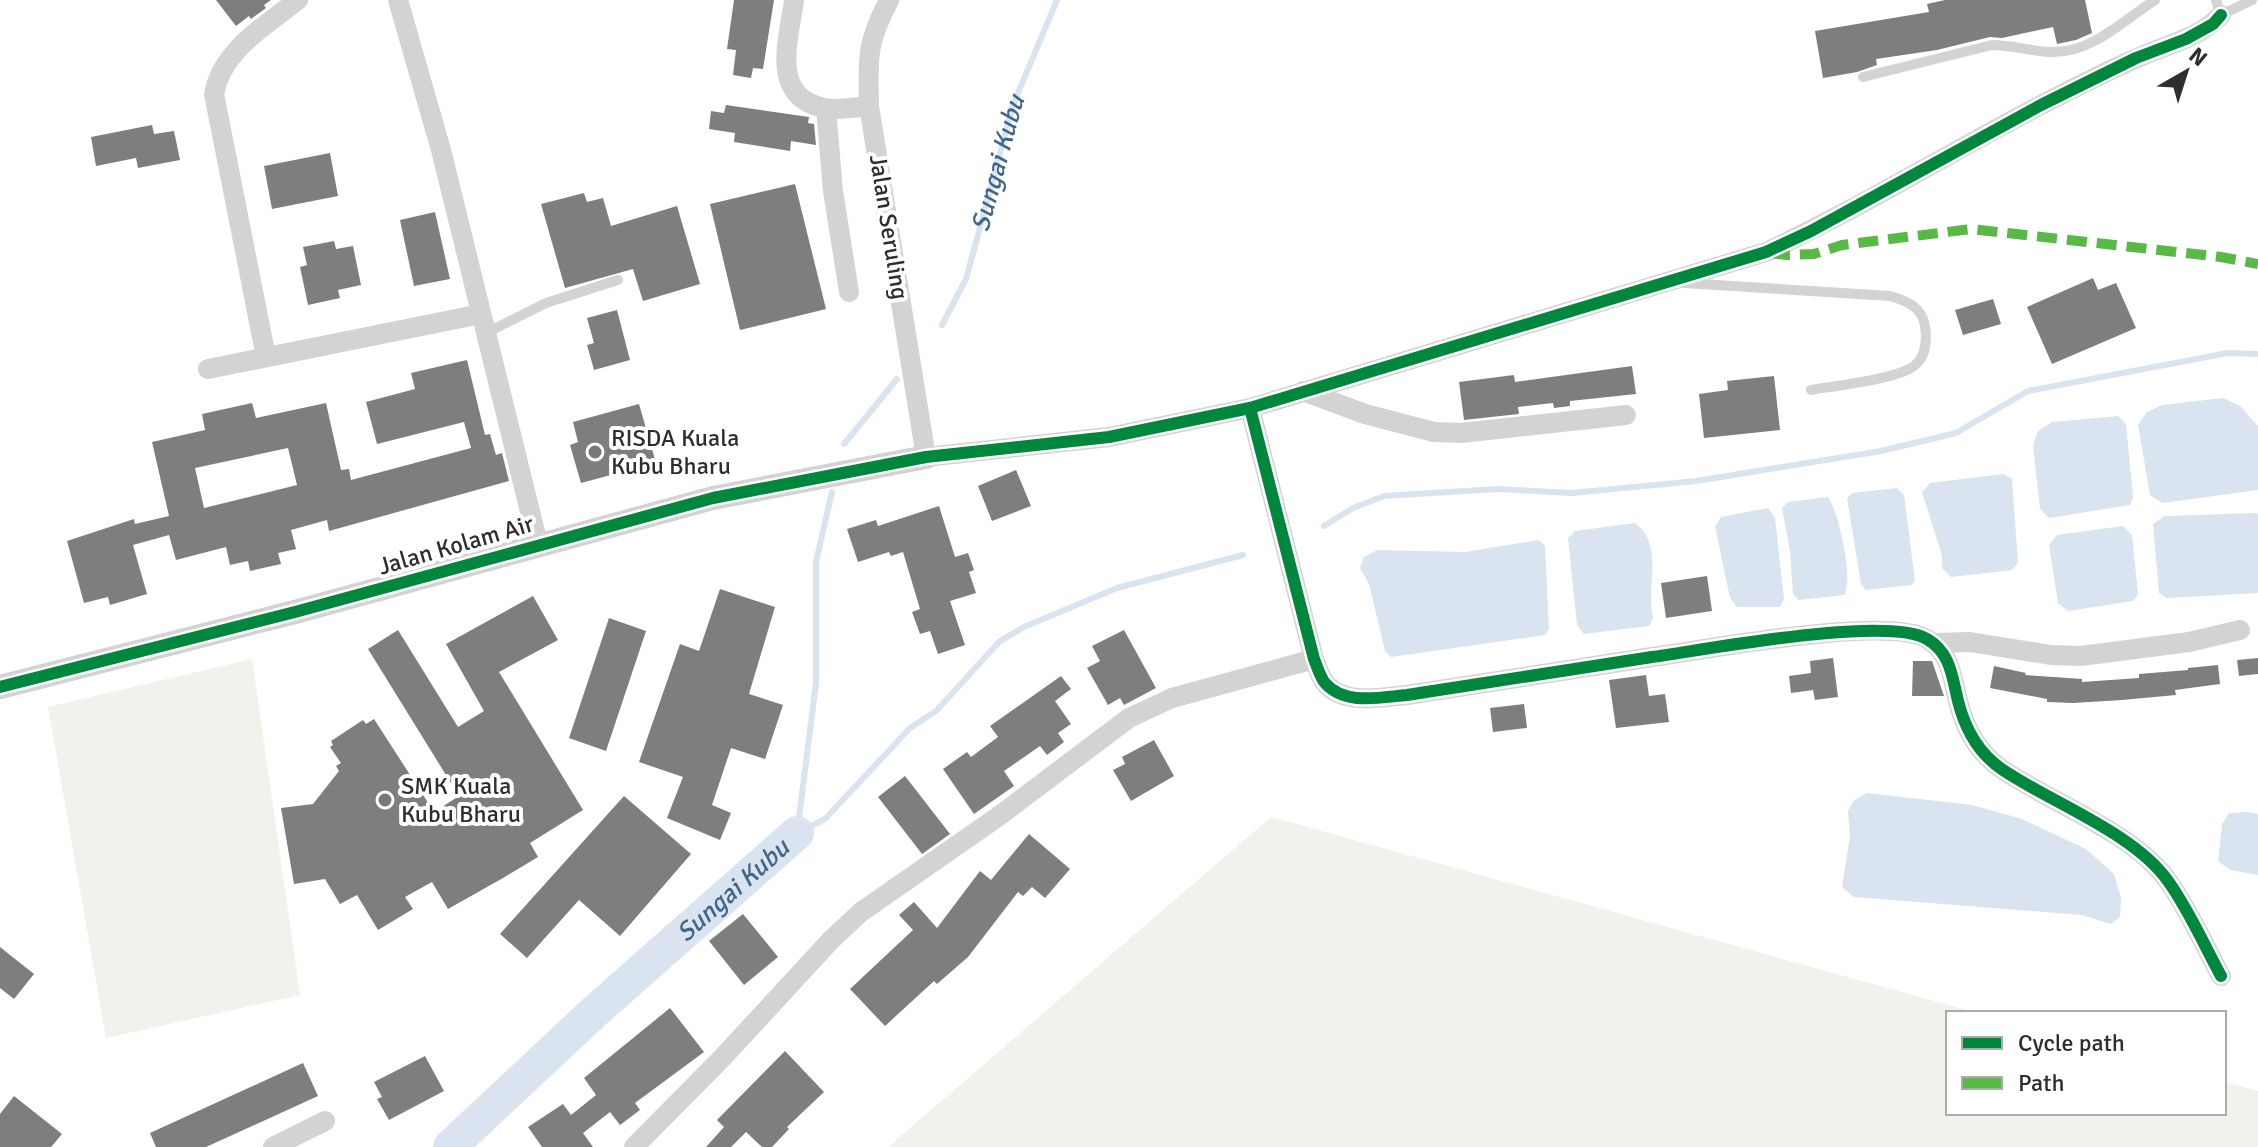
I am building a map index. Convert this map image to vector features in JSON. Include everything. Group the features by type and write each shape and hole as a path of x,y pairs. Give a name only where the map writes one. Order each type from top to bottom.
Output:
{"street":[{"path":"266,357 214,94 217,78 228,58 298,0"},
{"path":"398,0 441,150 538,544"},
{"path":"794,0 786,62 788,82 796,94 826,109 869,106"},
{"name":"Jalan Seruling","path":"889,0 876,24 868,51 869,106 926,457"},
{"path":"926,457 1109,437 1250,408 1766,252 1811,231 2041,105 2136,58 2186,39 2213,24 2219,7"},
{"path":"826,109 833,191 849,292"},
{"path":"208,369 266,357 483,324"},
{"path":"1303,391 1365,414 1434,432 1461,433 1626,415"},
{"path":"1250,408 1314,659 1324,683 1340,694 1359,699 1407,695 1791,637 1876,631 1911,633 1933,643 1970,642 2051,655 2081,656 2175,644 2240,630"},
{"name":"Jalan Kolam Air","path":"0,687 295,612 713,498 926,457"},
{"path":"1933,643 1950,665 1964,722 1987,757 2135,849 2152,863 2168,880 2221,976"},
{"path":"634,1147 861,912 999,816 1129,718 1172,698 1314,659"},
{"path":"273,1147 325,1121"}],"lane":[{"path":"1863,77 1992,45 2046,52 2070,51 2102,37 2155,0"},
{"path":"2219,7 2252,0"},
{"path":"483,324 618,280"},
{"path":"1667,282 1890,296 1906,300 1917,309 1924,321 1926,338 1923,354 1913,368 1811,390"}],"shaded area":[{"path":"2223,398 2240,406 2258,426 2258,490 2162,503 2150,495 2138,425 2147,412 2162,405"},
{"path":"2118,416 2126,424 2133,497 2130,505 2049,518 2040,509 2033,445 2038,431 2052,422"},
{"path":"2003,474 2012,479 2018,563 2012,570 1951,577 1942,568 1942,556 1922,492 1930,483"},
{"path":"1897,488 1904,495 1915,580 1912,585 1866,590 1861,584 1847,498 1853,493"},
{"path":"1828,497 1844,546 1847,587 1844,595 1799,600 1793,594 1790,551 1782,508 1788,502"},
{"path":"1768,508 1775,518 1784,599 1780,607 1737,607 1730,598 1715,526 1721,517"},
{"path":"2256,513 2258,593 2166,598 2159,593 2153,524 2165,516"},
{"path":"1635,523 1644,532 1652,554 1653,618 1649,626 1584,634 1577,625 1568,538 1575,531"},
{"path":"2123,526 2132,535 2138,594 2133,601 2068,611 2058,603 2049,545 2057,535"},
{"path":"1539,540 1545,546 1549,629 1545,635 1391,657 1385,651 1369,584 1360,568 1364,557 1377,550 1465,552"},
{"path":"252,659 300,995 106,1038 48,707"},
{"path":"1867,793 1972,805 2022,819 2086,849 2114,874 2121,898 2120,917 2111,924 2082,915 1854,897 1842,887 1850,836 1848,811 1854,800"},
{"path":"2229,813 2258,814 2258,875 2230,870 2218,861 2222,824"},
{"path":"1271,817 1970,1011 1946,1011 1946,1115 2226,1115 2226,1083 2258,1091 2258,1147 888,1147"}],"building":[{"path":"216,0 271,0 264,5 266,8 236,26"},
{"path":"734,0 774,0 763,69 753,68 751,78 733,75 736,50 727,49"},
{"path":"1945,0 2085,0 2092,33 2057,44 2053,27 2002,38 1990,37 1937,50 1876,59 1877,65 1823,78 1815,31 1929,12 1927,4"},
{"path":"726,105 809,117 808,123 814,124 816,145 791,141 790,151 734,142 735,133 709,129 711,111 724,113"},
{"path":"152,125 154,134 174,131 180,160 138,168 136,158 96,166 91,137"},
{"path":"330,153 338,196 272,209 264,166"},
{"path":"795,184 826,309 740,330 710,204"},
{"path":"584,193 587,202 603,198 611,226 677,206 700,284 643,301 633,269 565,288 541,204"},
{"path":"435,212 450,279 414,286 400,220"},
{"path":"334,241 336,249 353,246 361,285 338,290 340,298 308,305 300,267 307,265 303,247"},
{"path":"2093,278 2098,290 2116,283 2136,328 2052,364 2027,307"},
{"path":"1993,299 2001,324 1963,335 1955,310"},
{"path":"617,310 630,360 594,370 587,345 594,343 587,318"},
{"path":"467,360 485,435 490,434 496,455 502,453 509,481 329,531 327,520 291,530 296,549 278,553 281,564 250,571 248,561 230,565 226,547 176,560 169,535 133,545 147,594 110,605 108,597 84,603 67,541 134,519 135,524 169,516 152,442 205,430 202,414 252,403 256,418 326,403 341,470 349,469 351,480 471,448 464,422 377,444 366,402 415,389 411,373","holes":["288,448 297,485 204,508 195,468"]},
{"path":"1632,366 1636,394 1570,401 1570,406 1554,408 1553,403 1518,407 1519,414 1464,420 1459,382 1514,375 1515,382"},
{"path":"1774,376 1780,430 1704,438 1699,394 1728,390 1727,381"},
{"path":"639,404 656,463 581,483 570,445 578,442 573,422"},
{"path":"1016,470 1031,506 992,521 978,486"},
{"path":"939,506 955,557 968,553 974,570 969,572 976,593 950,601 965,645 938,654 930,631 920,634 912,612 920,609 903,552 891,556 889,552 858,562 847,529 876,520 878,526"},
{"path":"1707,576 1712,611 1666,618 1661,583"},
{"path":"720,589 775,607 749,694 783,705 765,759 731,748 712,805 731,813 720,840 667,818 683,777 639,762 680,644 699,651"},
{"path":"533,596 558,640 499,672 583,810 530,843 538,857 503,878 448,909 432,882 405,897 413,909 378,930 357,895 340,904 325,879 294,884 281,808 313,804 339,771 336,766 341,763 330,747 333,745 331,741 363,720 366,724 374,719 434,812 459,796 368,649 398,630 458,727 484,711 446,644"},
{"path":"609,618 646,631 606,751 569,738"},
{"path":"1124,630 1156,688 1124,705 1120,698 1108,705 1087,668 1100,661 1092,646"},
{"path":"1833,658 1838,697 1815,700 1813,690 1791,693 1789,676 1811,673 1810,661"},
{"path":"2258,658 2258,674 2239,676 2237,660"},
{"path":"1913,661 1932,661 1944,696 1912,696"},
{"path":"2218,665 2220,684 2175,690 2176,695 2073,703 2047,702 2047,699 1990,688 1994,666 2025,675 2082,679 2082,682 2139,678 2139,674"},
{"path":"1646,675 1649,696 1665,694 1669,722 1616,728 1609,680"},
{"path":"1061,676 1071,689 1055,701 1071,724 1058,733 1064,742 1047,755 1040,746 1004,771 1014,786 974,814 943,769 967,752 971,757 998,737 990,726"},
{"path":"1524,704 1527,728 1493,732 1490,708"},
{"path":"1154,740 1174,776 1131,801 1113,770 1125,764 1122,757"},
{"path":"905,776 950,834 922,854 878,797"},
{"path":"624,796 691,854 620,936 579,900 527,958 500,934"},
{"path":"1029,834 1070,869 1045,898 1032,887 1023,896 1018,892 968,957 937,984 934,981 885,1026 850,989 913,930 899,915 914,902 937,928 980,871 991,880"},
{"path":"743,914 778,957 744,985 709,941"},
{"path":"0,947 34,974 14,999 0,988"},
{"path":"670,1008 704,1052 635,1103 640,1110 620,1125 610,1112 583,1133 593,1147 542,1147 528,1127 563,1104 571,1115 596,1095 584,1078"},
{"path":"785,1051 824,1092 787,1127 789,1129 772,1147 762,1147 746,1132 731,1147 706,1147 724,1127 717,1120"},
{"path":"425,1056 444,1091 389,1120 377,1099 382,1097 374,1082"},
{"path":"303,1063 318,1096 206,1147 156,1147 150,1133"},
{"path":"14,1096 62,1134 51,1147 0,1147 0,1114"}],"waterway":[{"name":"Sungai Kubu","path":"942,325 966,279 1013,105 1057,0"},
{"path":"1324,526 1353,508 1384,496 1498,489 1572,493 1696,481 1881,451 1956,433 2028,391 2228,353 2258,354"},
{"name":"Sungai Kubu","path":"844,444 897,379"},
{"name":"Sungai Kubu","path":"797,833 816,683 816,562 832,492"},
{"path":"797,833 825,819 910,728 936,711 1000,641 1024,627 1117,588 1243,555"},
{"name":"Sungai Kubu","path":"450,1147 592,1014 797,833"}],"marked path":[{"path":"1770,253 1814,254 1842,245 1971,229 2221,257 2258,264"}],"cycle path":[{"path":"0,687 295,612 713,498 926,457 1109,437 1250,408 1667,282 1766,252 1811,231 2041,105 2136,58 2186,39 2213,24 2221,15"},
{"path":"1250,408 1314,659 1323,681 1333,690 1364,698 1407,695 1751,642 1836,632 1906,633 1927,639 1946,658 1965,721 1974,740 1987,756 2003,770 2114,833 2153,864 2183,904 2221,976"}],"place":[{"name":"RISDA Kuala Kubu Bharu","path":"595,452"},
{"name":"SMK Kuala Kubu Bharu","path":"385,800"}]}
